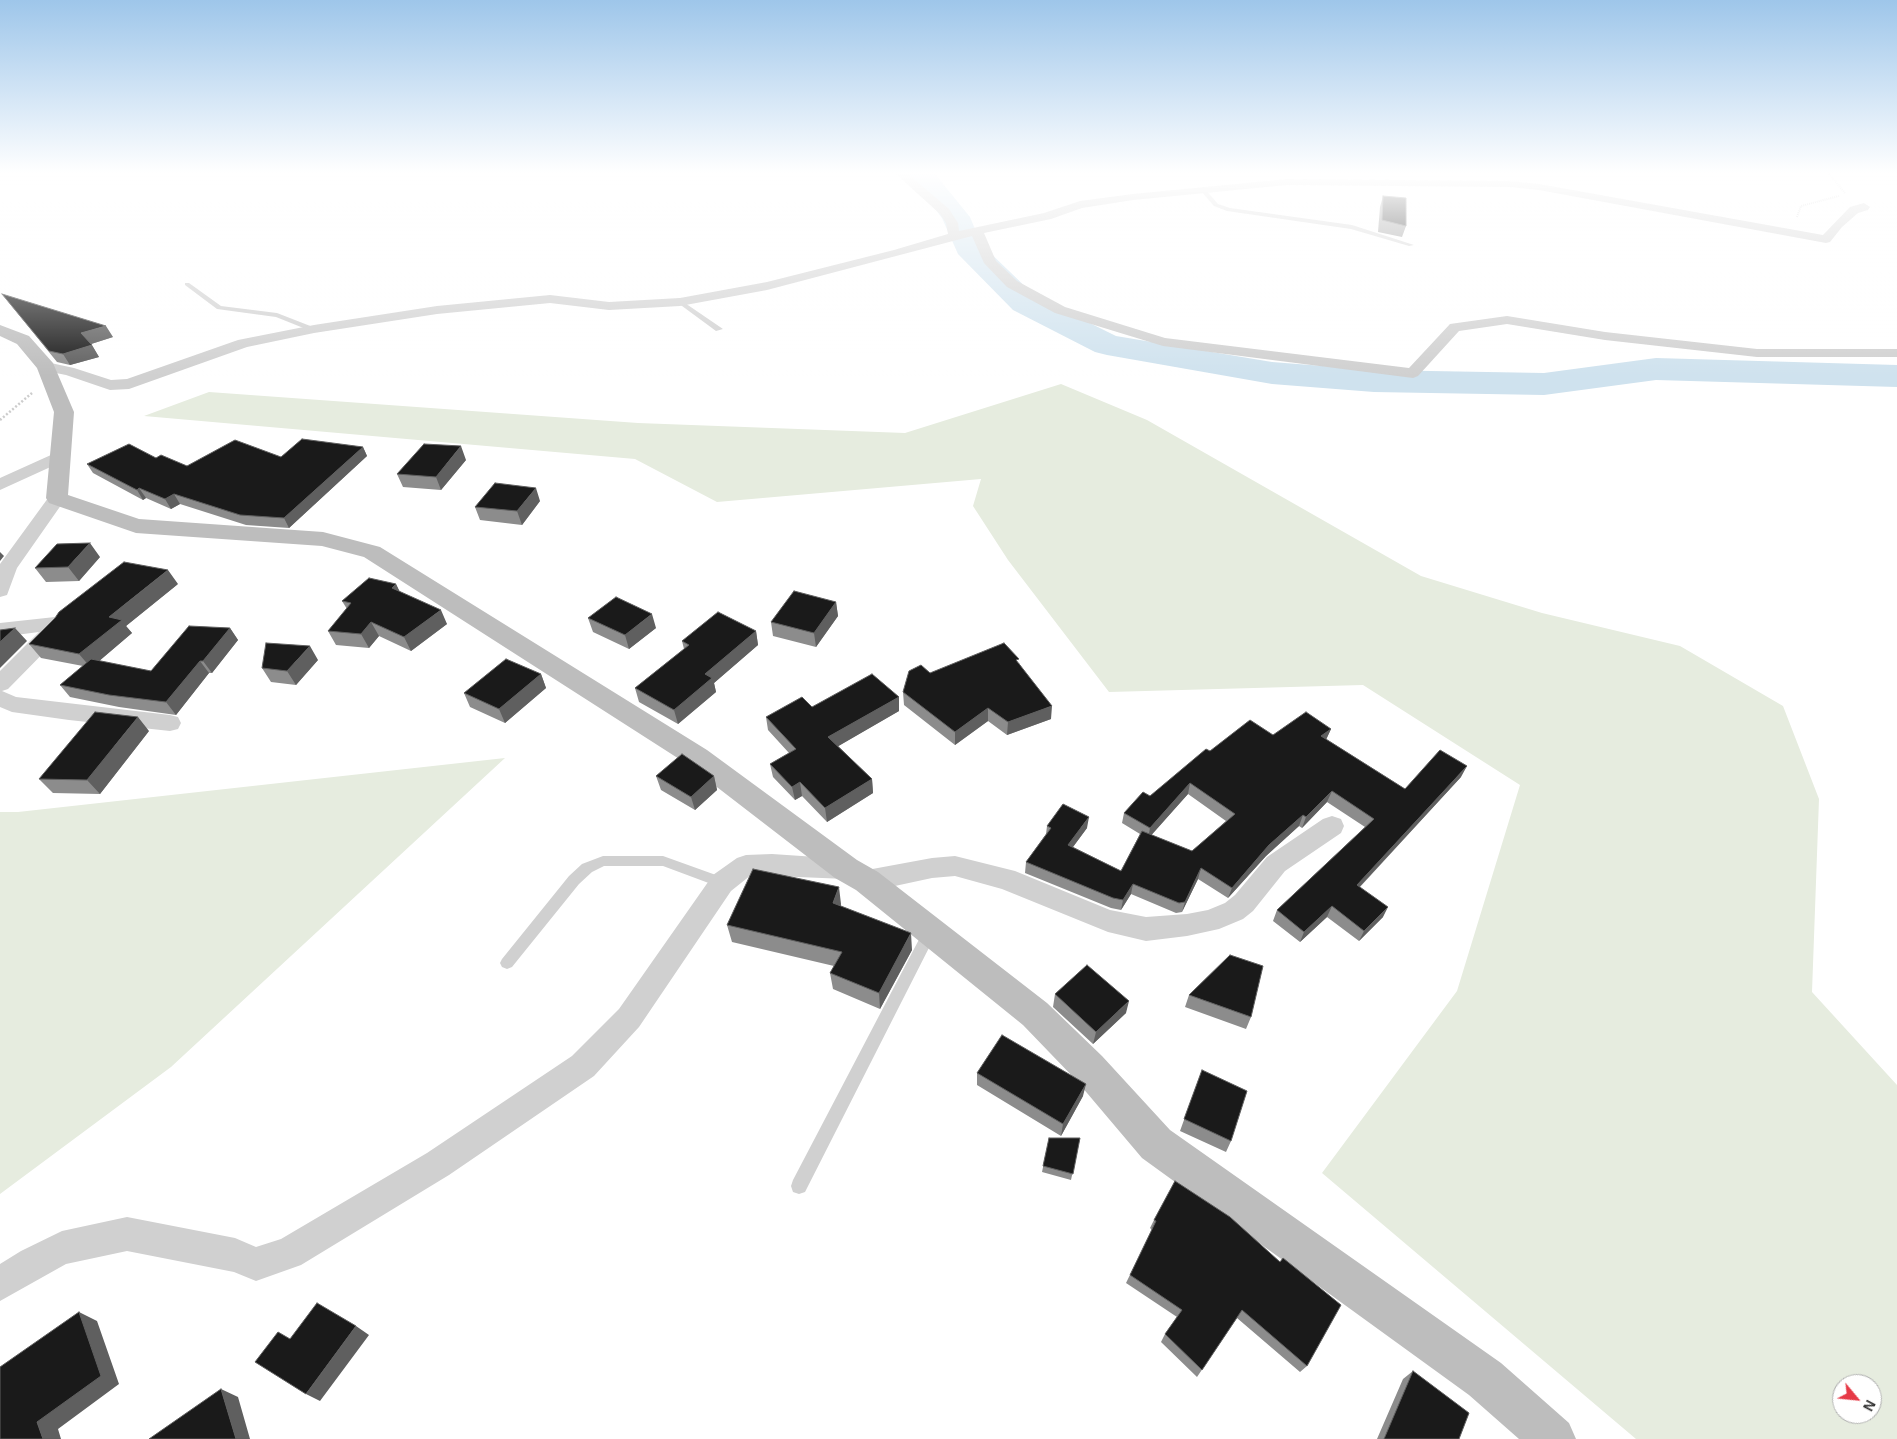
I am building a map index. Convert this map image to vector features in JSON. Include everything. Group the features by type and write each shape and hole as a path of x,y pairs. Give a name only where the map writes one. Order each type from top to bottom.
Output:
{"street":[{"path":"48,372 69,371 110,385 129,384 235,345 314,328 480,304 521,301 550,300 610,306 680,302 785,282 940,241"},
{"path":"971,241 1012,284 1060,310 1163,342 1413,373 1455,327 1507,320 1605,336 1757,353 1897,352"},
{"path":"0,330 23,340 48,372 64,412 57,498 7,568 0,591"},
{"path":"0,486 62,455"},
{"path":"57,498 136,526 324,539 372,552 697,758 856,875 1035,1014 1089,1068 1156,1144 1485,1379 1554,1439"},
{"path":"0,630 55,624 58,626 0,684"},
{"path":"0,698 12,704 170,723"},
{"path":"0,1284 33,1263 62,1248 127,1234 235,1255 256,1264 289,1253 438,1164 583,1066 629,1018 722,883 746,865 772,864 856,875 955,866 1006,879 1108,921 1146,929 1210,921 1234,911 1244,903 1276,864 1332,826"}],"lane":[{"path":"1398,241 1411,245"},
{"path":"187,284 219,308 277,315 314,328"},
{"path":"680,302 719,329"},
{"path":"507,963 574,880 587,868 603,861 663,861 722,883"},
{"path":"799,1186 930,931"}],"path":[{"path":"0,420 48,372"}],"shaded area":[{"path":"1061,384 1147,420 1421,576 1542,613 1680,646 1783,706 1819,799 1812,992 1897,1085 1897,1439 1636,1439 1322,1173 1457,991 1520,785 1363,685 1109,692 1008,560 973,506 981,479 717,502 635,459 144,416 209,392 638,423 905,433"},
{"path":"505,758 171,1067 0,1194 0,812 18,812"}],"building":[{"path":"2,294 106,326 81,333 92,345 63,354 49,351"},
{"path":"302,439 363,447 284,518 240,515 174,494 165,499 139,488 137,490 87,464 129,444 156,458 161,455 187,466 235,440 281,457"},
{"path":"424,444 461,446 436,477 397,474"},
{"path":"495,483 536,488 517,511 475,507"},
{"path":"90,543 68,567 35,568 57,544"},
{"path":"124,562 168,570 109,617 122,620 79,654 29,644 59,612"},
{"path":"369,578 396,584 392,588 441,610 404,637 371,622 361,634 328,631 351,603 342,601"},
{"path":"794,591 836,602 814,633 771,622"},
{"path":"616,597 652,614 625,635 588,618"},
{"path":"718,612 756,631 705,674 712,678 674,710 635,688 689,645 682,641"},
{"path":"189,626 230,628 166,702 109,695 60,685 91,659 151,671"},
{"path":"15,628 0,642 0,630"},
{"path":"266,643 310,646 287,671 262,668"},
{"path":"1004,643 1019,659 1016,660 1052,706 1008,722 988,708 955,732 903,692 909,671 921,665 930,673"},
{"path":"506,659 541,674 499,709 464,693"},
{"path":"872,674 899,697 828,737 872,779 825,808 800,782 792,787 770,764 796,749 766,717 802,697 812,707"},
{"path":"95,712 138,717 87,780 39,779"},
{"path":"1306,712 1331,729 1321,736 1405,789 1440,750 1467,766 1357,885 1388,907 1364,931 1332,906 1304,932 1277,910 1374,819 1332,791 1306,817 1303,815 1269,845 1232,888 1201,868 1185,902 1179,903 1133,884 1123,900 1113,898 1026,862 1051,828 1047,826 1063,804 1089,817 1068,845 1121,871 1142,831 1192,851 1235,814 1190,783 1150,828 1124,813 1143,792 1150,796 1206,749 1210,751 1250,720 1273,735"},
{"path":"682,754 714,776 691,797 656,776"},
{"path":"753,869 839,887 833,903 911,933 879,993 830,973 842,952 727,925"},
{"path":"1230,955 1263,966 1251,1017 1189,995"},
{"path":"1087,965 1129,1001 1096,1032 1055,994"},
{"path":"1002,1035 1086,1084 1063,1124 977,1073"},
{"path":"1202,1070 1247,1091 1231,1141 1184,1119"},
{"path":"1049,1138 1080,1138 1073,1174 1043,1166"},
{"path":"1175,1181 1230,1217 1280,1262 1283,1258 1341,1305 1307,1366 1242,1310 1202,1370 1165,1334 1182,1310 1130,1275 1156,1221 1154,1220"},
{"path":"317,1303 356,1326 306,1394 255,1362 278,1332 290,1339"},
{"path":"79,1312 101,1376 37,1422 43,1439 0,1439 0,1367"},
{"path":"1413,1371 1469,1413 1459,1439 1384,1439"},
{"path":"221,1389 236,1439 149,1439"}],"waterway":[{"path":"965,241 968,248 1024,303 1107,345 1272,373 1374,381 1544,384 1656,369 1897,376"}]}
